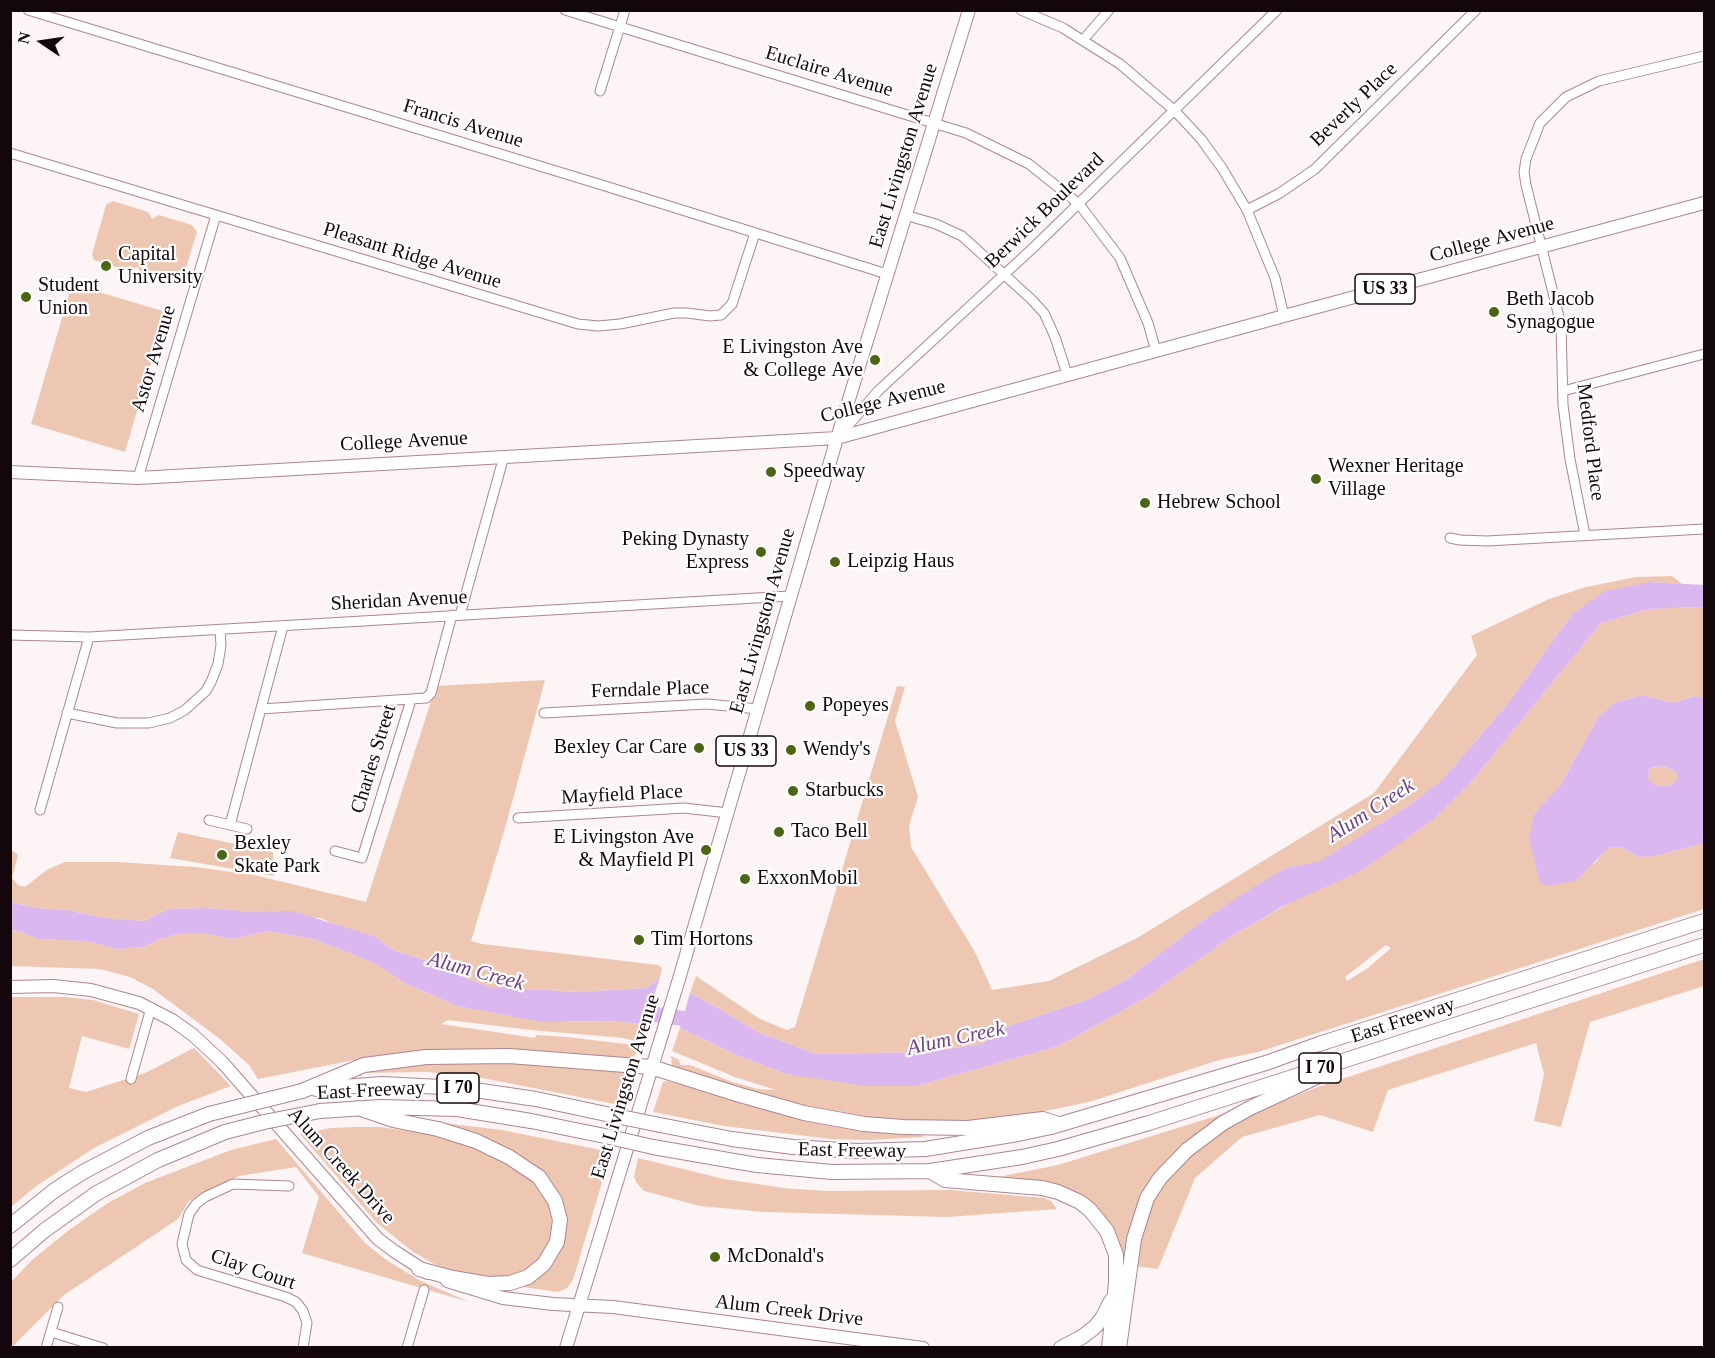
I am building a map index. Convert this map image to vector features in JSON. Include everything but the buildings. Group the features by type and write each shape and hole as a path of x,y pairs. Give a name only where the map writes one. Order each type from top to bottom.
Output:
{"highway":[{"name":"East Freeway","path":"10,1226 55,1190 83,1172 148,1138 209,1114 302,1091 382,1084 461,1088 536,1099 732,1139 793,1147 857,1151 947,1146 993,1139 1060,1125 1266,1063 1704,921"},
{"name":"East Freeway","path":"10,1260 45,1230 97,1192 158,1160 225,1132 320,1111 406,1107 457,1109 531,1121 724,1160 793,1170 862,1173 930,1171 982,1164 1058,1149 1149,1123 1704,945"},
{"path":"1119,1347 1134,1239 1147,1198 1160,1178 1200,1138 1235,1115 1374,1051"},
{"path":"302,1091 364,1065 426,1057 509,1056 651,1068 804,1113 864,1124 968,1128 1043,1119 1060,1125"},
{"path":"358,1108 393,1120 438,1129 476,1141 531,1170 546,1185 555,1201 560,1220 557,1242 544,1264 528,1277 510,1283 488,1284 419,1269"},
{"path":"930,1171 945,1180 1042,1188 1069,1196 1080,1202 1100,1221 1112,1242 1116,1262 1109,1347"},
{"path":"1061,1347 1082,1337 1099,1322 1109,1306 1116,1282"}],"main road":[{"name":"East Livingston Avenue","path":"566,1347 679,979 837,438 969,10"},
{"name":"College Avenue","path":"10,472 138,478 837,438 1066,374 1704,203"},
{"name":"Alum Creek Drive","path":"10,987 53,986 91,990 127,999 150,1008 193,1035 222,1062 362,1223 419,1269 459,1286 492,1295 541,1302 613,1307 923,1347"}],"street":[{"name":"Francis Avenue","path":"28,10 887,274"},
{"name":"Euclaire Avenue","path":"565,10 966,133 1029,164 1079,204 1120,258 1148,324 1156,351"},
{"path":"600,91 625,10"},
{"path":"1021,10 1084,39 1120,64 1175,111 1201,139 1222,168 1247,210 1275,278 1284,316"},
{"path":"1084,39 1109,10"},
{"name":"Berwick Boulevard","path":"837,438 878,391 1006,274 1277,10"},
{"name":"Beverly Place","path":"1247,210 1280,193 1315,169 1476,10"},
{"name":"Medford Place","path":"1584,535 1570,459 1563,392 1561,325 1524,172 1534,135 1548,112 1566,97 1599,81 1704,56"},
{"name":"Pleasant Ridge Avenue","path":"10,153 555,319 578,324 598,326 620,324 674,313 721,315 729,309 734,299 755,232"},
{"name":"Astor Avenue","path":"138,478 216,215"},
{"path":"905,215 936,224 962,236 1006,274 1044,313 1055,337 1066,374"},
{"path":"1563,392 1704,354"},
{"name":"Charles Street","path":"335,851 362,858 411,700 426,698 431,693 504,456"},
{"path":"1450,538 1488,541 1704,529"},
{"name":"Sheridan Avenue","path":"10,635 89,637 790,596"},
{"path":"230,825 283,626"},
{"path":"67,713 117,723 149,723 170,718 185,710 206,691 211,682 218,664 221,645 220,630"},
{"path":"40,810 89,637"},
{"path":"261,709 411,700"},
{"name":"Ferndale Place","path":"544,713 700,705 758,709"},
{"name":"Mayfield Place","path":"518,818 684,808 728,813"},
{"path":"209,820 247,829"},
{"path":"130,1079 150,1008"},
{"name":"Clay Court","path":"289,1186 232,1184 196,1204 189,1214 182,1244 186,1260 197,1270 296,1302 303,1311 307,1323 303,1347"},
{"path":"407,1347 424,1290"},
{"path":"46,1347 58,1307"},
{"path":"51,1332 104,1347"}],"shaded area":[{"path":"113,201 148,212 152,219 159,215 192,225 197,232 181,284 175,285 142,274 137,267 129,271 94,260 92,254 106,205"},
{"path":"72,284 166,312 125,452 31,424"},
{"path":"1672,576 1682,584 1649,582 1572,614 1509,702 1442,780 1402,810 1320,862 1286,868 1202,921 1127,979 1089,999 1009,1026 982,1044 925,1052 816,1054 758,1032 690,993 696,976 760,1019 787,1030 795,1027 897,686 905,687 895,721 918,797 909,825 911,847 975,952 992,990 1049,981 1137,938 1374,793 1477,655 1471,636 1549,599 1586,587 1636,577"},
{"path":"1649,582 1704,585 1704,608 1649,609 1601,623 1472,781 1435,818 1361,871 1283,906 1229,938 1145,998 1059,1046 916,1086 865,1086 786,1074 739,1056 680,1028 690,993 758,1032 816,1054 925,1052 982,1044 1009,1026 1089,999 1127,979 1202,921 1255,886 1286,868 1320,861 1402,810 1442,780 1509,702 1572,614 1605,591"},
{"path":"1704,608 1704,699 1694,696 1673,703 1641,695 1614,703 1598,717 1561,784 1534,814 1594,864 1608,847 1621,847 1638,857 1656,856 1704,843 1704,909 1258,1052 1219,1060 1089,1102 1011,1118 933,1123 859,1117 784,1101 676,1070 672,1066 671,1056 679,1060 680,1065 690,1065 732,1082 758,1089 776,1090 735,1077 672,1051 680,1028 739,1056 786,1074 916,1086 1059,1046 1145,998 1229,938 1435,818 1472,781 1601,623 1649,609","holes":["1386,945 1391,948 1368,968 1347,981 1345,977"]},
{"path":"545,680 507,821 471,941 658,965 662,968 660,977 647,988 578,992 490,987 434,963 393,950 374,936 344,928 320,918 207,908 168,909 144,921 104,918 11,902 10,849 18,855 12,878 18,885 25,887 48,869 65,862 118,862 195,867 254,875 366,902 436,686"},
{"path":"1641,695 1673,703 1695,696 1704,699 1704,843 1656,856 1638,857 1621,847 1609,847 1577,880 1550,886 1540,883 1529,839 1534,814 1561,784 1598,717 1614,703","holes":["1664,766 1677,773 1677,779 1669,786 1655,785 1648,779 1650,768"]},
{"path":"1664,766 1677,773 1677,779 1669,786 1655,785 1648,779 1650,768"},
{"name":"Bexley Skate Park","path":"178,832 273,852 274,876 170,858"},
{"path":"10,902 104,918 144,921 168,909 292,911 374,936 393,950 434,963 490,987 578,992 647,988 660,977 645,1024 608,1021 543,1022 457,1006 405,983 376,964 314,939 267,931 232,939 202,933 183,933 159,939 144,947 116,949 86,941 38,939 11,930"},
{"path":"10,930 19,931 38,939 86,941 116,949 144,947 159,939 183,933 202,933 232,939 267,931 314,939 376,964 405,983 457,1006 506,1015 572,1022 608,1021 645,1024 640,1042 623,1038 448,1020 441,1024 535,1038 536,1035 567,1037 634,1045 639,1048 631,1058 617,1059 488,1049 417,1051 359,1059 258,1079 249,1065 220,1039 153,989 130,977 100,969 11,966"},
{"path":"1704,959 1704,986 1590,1022 1561,1127 1534,1121 1544,1074 1536,1043 1388,1090 1373,1132 1320,1115 1242,1137 1195,1178 1158,1269 1135,1266 1145,1214 1161,1186 1195,1150 1240,1119 1315,1088"},
{"path":"11,997 65,997 93,1000 139,1014 129,1049 82,1036 69,1088 86,1092 145,1073 194,1048 231,1086 178,1106 94,1148 35,1187 11,1207"},
{"path":"481,1060 628,1072 635,1077 625,1106 482,1078 427,1072 361,1073 359,1070 390,1065"},
{"path":"667,1081 784,1114 923,1134 923,1137 870,1140 831,1139 724,1126 653,1112 663,1082"},
{"path":"1226,1113 1227,1115 1139,1203 1131,1225 1124,1264 1121,1263 1093,1206 993,1178 1058,1165"},
{"path":"443,1123 502,1130 611,1152 573,1280 567,1288 558,1292 523,1287 522,1284 559,1250 553,1188 442,1125"},
{"path":"380,1127 436,1135 496,1156 533,1180 548,1202 552,1213 551,1238 542,1258 532,1269 510,1280 456,1273 412,1251 377,1223 300,1134 331,1128"},
{"path":"276,1139 365,1243 385,1259 419,1280 469,1302 302,1253 319,1197 296,1167 239,1176 189,1201 178,1219 64,1295 11,1348 11,1282 32,1260 69,1230 108,1203 145,1183 231,1150"},
{"path":"638,1158 724,1179 784,1188 826,1191 951,1190 1044,1198 1051,1201 1057,1209 947,1217 764,1212 700,1206 644,1191 634,1176"}],"waterway":[{"name":"Alum Creek","path":"627,1010 686,1019 701,1024"}],"place":[{"name":"Capital University","path":"106,266"},
{"name":"Student Union","path":"26,297"},
{"name":"Beth Jacob Synagogue","path":"1494,312"},
{"name":"E Livingston Ave & College Ave","path":"875,360"},
{"name":"Speedway","path":"771,472"},
{"name":"Wexner Heritage Village","path":"1316,479"},
{"name":"Hebrew School","path":"1145,503"},
{"name":"Peking Dynasty Express","path":"761,552"},
{"name":"Leipzig Haus","path":"835,562"},
{"name":"Popeyes","path":"810,706"},
{"name":"Bexley Car Care","path":"699,748"},
{"name":"Wendy's","path":"791,750"},
{"name":"Starbucks","path":"793,791"},
{"name":"Taco Bell","path":"779,832"},
{"name":"E Livingston Ave & Mayfield Pl","path":"706,850"},
{"name":"Bexley Skate Park","path":"222,855"},
{"name":"ExxonMobil","path":"745,879"},
{"name":"Tim Hortons","path":"639,940"},
{"name":"McDonald's","path":"715,1257"}]}
